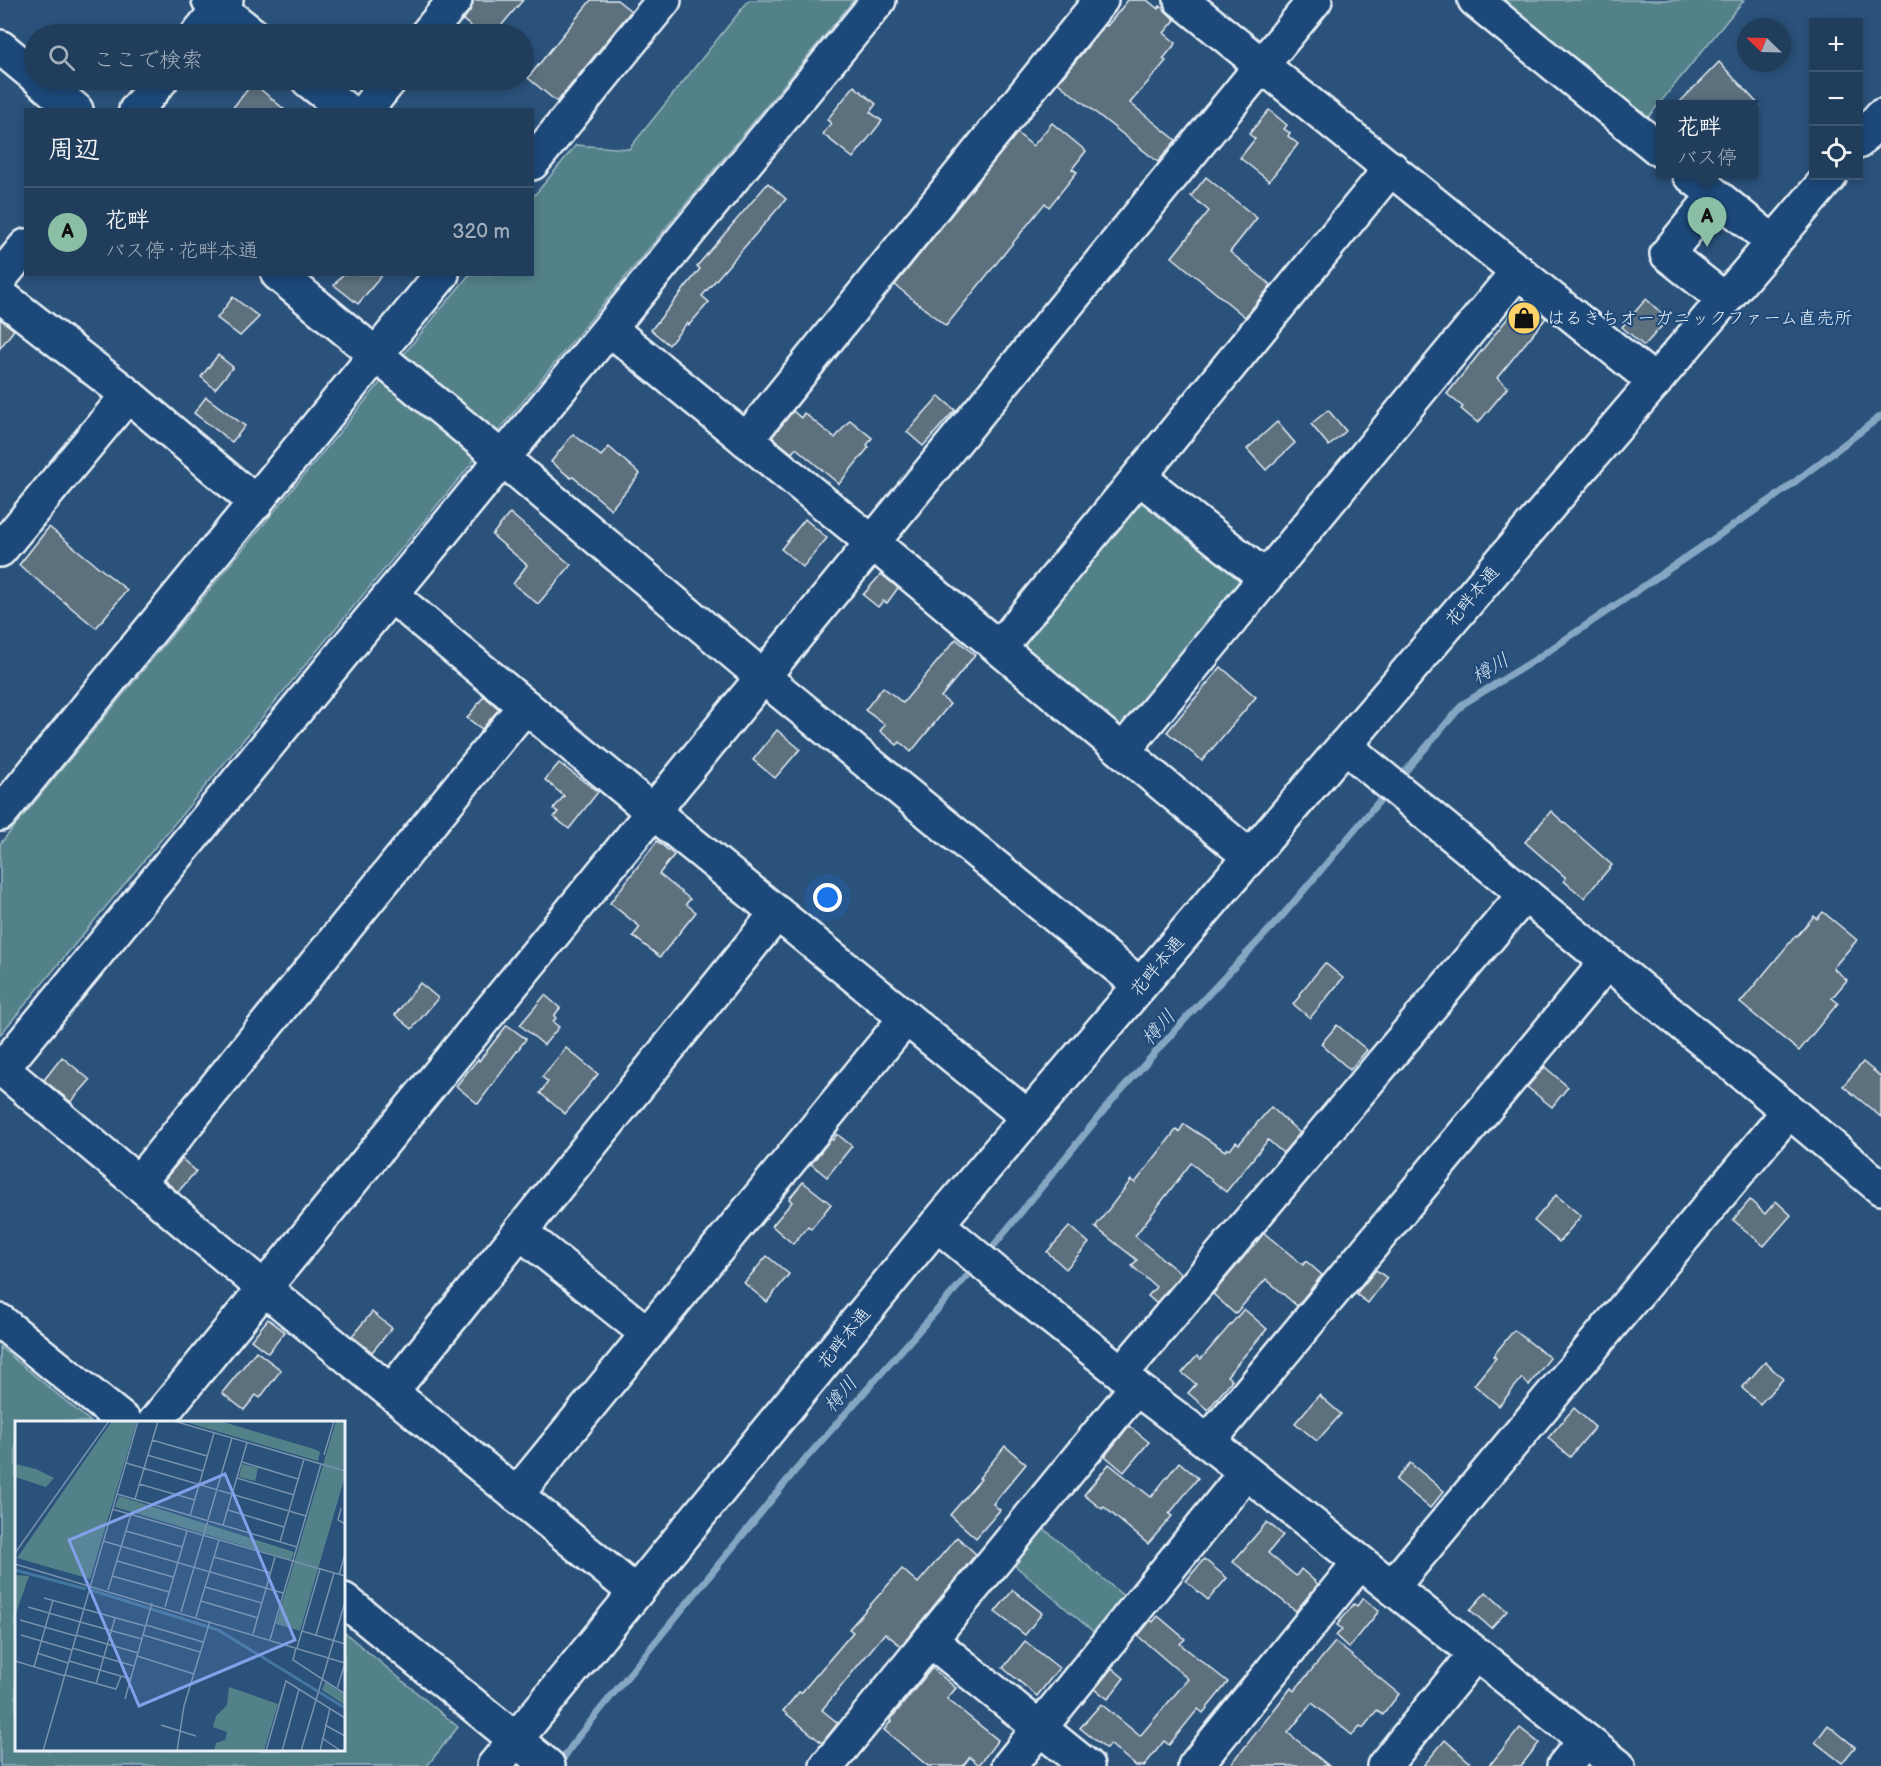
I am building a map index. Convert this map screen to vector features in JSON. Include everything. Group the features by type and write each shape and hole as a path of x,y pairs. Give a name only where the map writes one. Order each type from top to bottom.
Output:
{"street":[{"path":"435,24 455,0"},
{"path":"534,161 664,0"},
{"path":"635,1592 264,1289 1,1070 879,0"},
{"path":"746,440 1101,0"},
{"path":"1181,0 1654,382"},
{"path":"156,1421 1316,0"},
{"path":"1475,0 1656,147"},
{"path":"204,24 218,3 241,24"},
{"path":"0,47 24,67"},
{"path":"52,90 74,108"},
{"path":"138,108 153,90"},
{"path":"321,90 343,108"},
{"path":"368,108 382,90"},
{"path":"1863,136 1881,116"},
{"path":"999,648 1390,168"},
{"path":"1694,178 1773,242"},
{"name":"花畔本通","path":"494,1766 937,1224 1250,857 1356,754 1654,382 1827,180"},
{"path":"1715,195 1667,254 1725,299"},
{"path":"0,278 24,248"},
{"path":"1123,751 1518,271"},
{"path":"280,276 763,677 1140,985"},
{"path":"0,814 440,276"},
{"path":"0,295 128,395 256,503"},
{"path":"610,329 873,543 1250,857"},
{"path":"0,550 128,395"},
{"path":"1139,477 1265,577"},
{"path":"391,595 1028,1117"},
{"path":"138,1183 525,706"},
{"path":"1356,754 1881,1188"},
{"path":"827,1766 930,1640 1129,1381 1525,894"},
{"path":"391,1392 777,913"},
{"path":"1208,1442 1607,962"},
{"path":"516,1495 906,1018"},
{"path":"1392,1587 1789,1111"},
{"path":"937,1224 1129,1381 1618,1766"},
{"path":"520,1232 648,1334"},
{"path":"0,1321 124,1421"},
{"path":"1009,1766 1246,1472"},
{"path":"1195,1766 1360,1562"},
{"path":"345,1601 544,1763"},
{"path":"930,1640 1087,1766"},
{"path":"1384,1766 1475,1654"},
{"path":"1564,1766 1585,1740"}],"green space":[{"path":"749,0 854,0 0,1035 0,844 468,276 534,276 534,196 576,145 629,149"},
{"path":"1498,0 1744,0 1662,100 1656,100 1656,108 1645,121"},
{"path":"1142,492 1248,573 1128,731 1115,731 1020,651 1020,639"},
{"path":"0,1347 90,1421 15,1421 15,1751 345,1751 345,1633 458,1727 427,1766 0,1766"},
{"path":"1043,1528 1126,1598 1096,1634 1013,1564"}],"building":[{"path":"473,0 523,0 503,24 468,24 463,20 470,11"},
{"path":"591,0 617,0 631,11 557,102 534,83 534,71"},
{"path":"1128,0 1147,0 1158,9 1160,6 1175,20 1164,33 1176,43 1163,59 1166,61 1130,103 1176,140 1158,162 1058,83"},
{"path":"1719,62 1754,100 1682,100"},
{"path":"854,86 876,104 870,112 882,121 853,158 823,134 831,123 827,120"},
{"path":"247,90 261,90 283,108 233,108"},
{"path":"1269,110 1287,125 1284,129 1290,133 1288,136 1298,144 1269,181 1240,158 1255,139 1249,134"},
{"path":"1052,123 1086,151 1072,169 1077,172 1049,207 1045,203 946,326 895,285 1017,133 1033,146"},
{"path":"1206,177 1257,218 1230,252 1271,285 1245,317 1172,257 1209,211 1191,196"},
{"path":"768,183 786,199 702,296 709,302 689,325 687,323 669,345 651,330 700,269 697,266"},
{"path":"341,276 381,276 358,304 334,285"},
{"path":"233,297 259,317 240,336 217,318"},
{"path":"1523,299 1546,318 1497,378 1508,387 1478,423 1447,394"},
{"path":"1646,299 1668,319 1644,346 1622,327"},
{"path":"0,319 14,330 0,348"},
{"path":"218,355 233,367 215,389 201,377"},
{"path":"939,396 955,410 923,446 907,432"},
{"path":"206,397 245,426 232,442 194,413"},
{"path":"1328,410 1346,431 1329,446 1311,424"},
{"path":"793,411 801,418 804,413 835,438 850,420 872,438 867,445 869,447 839,484 796,448 792,453 772,437"},
{"path":"1277,422 1295,443 1266,470 1247,449"},
{"path":"573,434 601,456 609,447 640,474 611,509 551,462"},
{"path":"510,513 571,565 538,604 513,584 527,565 492,535"},
{"path":"805,519 827,538 803,567 781,549"},
{"path":"49,527 127,590 96,628 19,565"},
{"path":"881,574 898,588 887,603 883,601 878,607 863,595"},
{"path":"956,639 975,655 941,697 950,704 911,752 900,742 897,745 880,731 885,725 865,710 883,687 903,703"},
{"path":"1221,667 1256,697 1202,761 1167,732"},
{"path":"484,696 499,709 482,729 467,718"},
{"path":"777,730 800,749 775,778 753,760"},
{"path":"559,763 598,792 569,829 554,817 558,812 553,809 564,796 545,780"},
{"path":"1551,811 1612,865 1584,898 1564,881 1566,878 1525,842"},
{"path":"657,841 674,855 659,874 690,899 686,904 696,912 660,957 633,936 640,927 610,903"},
{"path":"1823,912 1857,940 1833,968 1847,980 1832,998 1838,1003 1799,1051 1740,1003 1796,935 1814,916 1817,919"},
{"path":"1325,963 1343,978 1310,1018 1293,1004"},
{"path":"420,983 438,998 412,1029 395,1015"},
{"path":"545,995 560,1008 553,1022 559,1027 544,1045 520,1025"},
{"path":"507,1025 526,1039 478,1104 456,1086"},
{"path":"1337,1025 1367,1050 1350,1070 1321,1044"},
{"path":"566,1048 598,1074 565,1114 540,1093 548,1082 542,1077"},
{"path":"62,1057 90,1080 71,1102 44,1080"},
{"path":"1863,1062 1881,1077 1881,1117 1843,1086"},
{"path":"1545,1067 1568,1087 1552,1107 1527,1087"},
{"path":"1271,1107 1300,1133 1283,1153 1268,1140 1226,1192 1191,1163 1135,1236 1181,1274 1156,1303 1148,1296 1156,1287 1132,1266 1137,1260 1095,1227 1131,1180 1135,1183 1176,1130 1179,1132 1184,1124 1225,1151 1227,1148 1230,1150 1236,1142 1239,1144"},
{"path":"837,1134 852,1146 827,1177 811,1164"},
{"path":"182,1159 196,1171 178,1192 164,1180"},
{"path":"803,1182 831,1204 811,1229 808,1226 793,1244 772,1226 792,1202 789,1199"},
{"path":"1556,1195 1581,1216 1559,1242 1534,1221"},
{"path":"1750,1200 1765,1214 1776,1201 1791,1215 1764,1246 1733,1220"},
{"path":"1070,1226 1089,1243 1066,1269 1047,1252"},
{"path":"1264,1233 1303,1265 1306,1261 1322,1275 1297,1306 1266,1279 1235,1314 1213,1294"},
{"path":"767,1256 789,1274 767,1302 744,1283"},
{"path":"1376,1270 1387,1278 1368,1303 1356,1294"},
{"path":"1244,1309 1267,1329 1227,1376 1232,1380 1208,1410 1188,1393 1196,1384 1182,1373 1197,1356 1201,1359"},
{"path":"372,1312 392,1328 372,1352 352,1336"},
{"path":"268,1319 285,1332 268,1353 251,1340"},
{"path":"1514,1330 1550,1358 1529,1385 1522,1378 1499,1406 1474,1385 1496,1358 1493,1356"},
{"path":"256,1351 281,1370 260,1398 256,1395 244,1410 222,1393"},
{"path":"1765,1362 1783,1379 1760,1404 1742,1388"},
{"path":"1319,1395 1341,1414 1317,1441 1295,1423"},
{"path":"1574,1408 1595,1427 1570,1457 1548,1438"},
{"path":"1129,1426 1149,1442 1124,1472 1105,1456"},
{"path":"1005,1446 1026,1464 993,1504 1000,1510 976,1538 950,1515 981,1479 979,1478"},
{"path":"1179,1462 1198,1478 1169,1514 1172,1516 1148,1544 1104,1507 1102,1509 1084,1495 1109,1464 1151,1497"},
{"path":"1410,1463 1444,1491 1430,1508 1396,1480"},
{"path":"1267,1522 1283,1535 1268,1553 1296,1576 1301,1569 1318,1584 1296,1611 1233,1562"},
{"path":"957,1537 976,1554 901,1646 885,1633 856,1668 822,1710 838,1723 822,1743 783,1711 853,1632 849,1629 902,1569 918,1583"},
{"path":"1204,1559 1227,1578 1208,1600 1186,1581"},
{"path":"1013,1590 1042,1613 1025,1635 995,1612"},
{"path":"1486,1592 1507,1611 1491,1628 1470,1610"},
{"path":"1363,1598 1379,1611 1349,1648 1336,1636 1342,1629 1337,1625 1354,1604 1357,1606"},
{"path":"1158,1616 1185,1639 1180,1644 1228,1682 1203,1713 1198,1709 1169,1745 1164,1741 1144,1766 1136,1766 1110,1744 1106,1749 1080,1728 1101,1704 1140,1736 1188,1679 1138,1636 1151,1620 1153,1622"},
{"path":"1025,1641 1059,1668 1037,1696 1003,1668"},
{"path":"1335,1642 1399,1694 1383,1715 1377,1710 1363,1728 1360,1726 1352,1735 1312,1703 1288,1733 1329,1766 1230,1766 1291,1688 1294,1691"},
{"path":"932,1668 956,1688 947,1699 998,1740 979,1765 970,1757 963,1766 928,1766 884,1730"},
{"path":"1112,1668 1124,1678 1108,1699 1095,1689"},
{"path":"1828,1725 1855,1747 1842,1763 1815,1742"},
{"path":"1520,1728 1539,1743 1521,1766 1489,1766"},
{"path":"1445,1740 1474,1766 1423,1766"}],"waterway":[{"name":"樽川","path":"1398,780 1463,704 1538,658 1775,497 1881,416"},
{"name":"樽川","path":"987,1254 1109,1104 1283,915 1386,793"},
{"name":"樽川","path":"558,1766 578,1737 794,1472 976,1266"}],"place":[{"name":"花畔","path":"1707,247"},
{"name":"はるきちオーガニックファーム直売所","path":"1524,318"}]}
